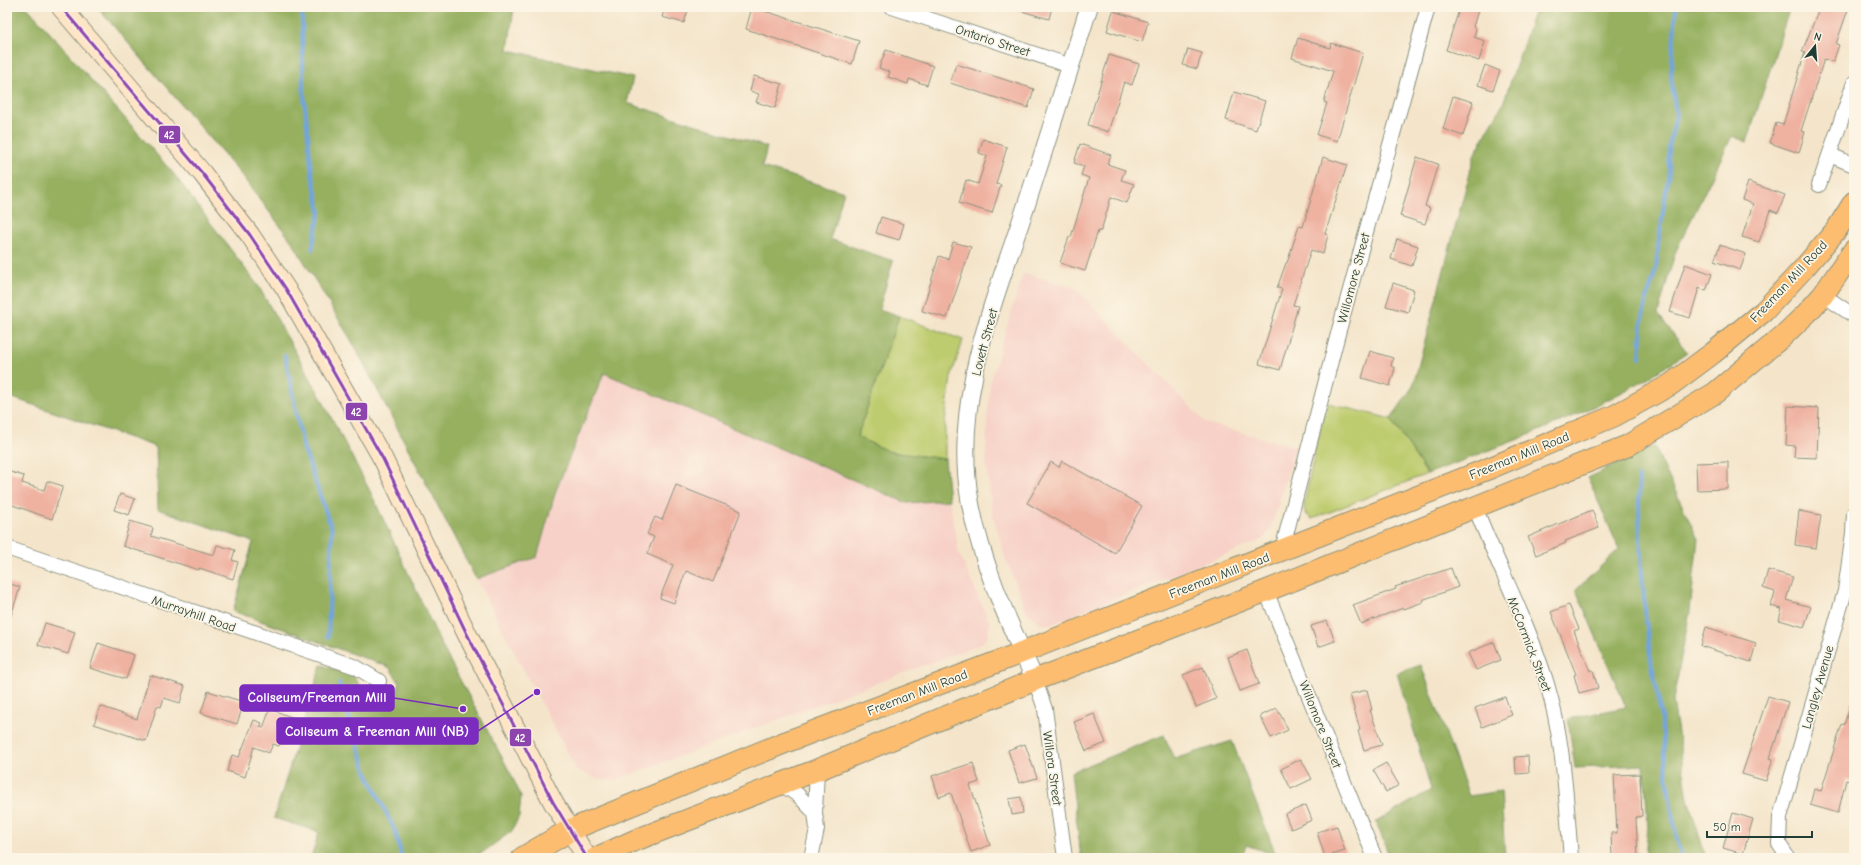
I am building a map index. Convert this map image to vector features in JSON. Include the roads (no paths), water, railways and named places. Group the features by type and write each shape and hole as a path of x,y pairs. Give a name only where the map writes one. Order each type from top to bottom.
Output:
{"highway":[{"name":"Freeman Mill Road","path":"523,858 570,830"}],"main road":[{"path":"61,7 202,173 250,235 286,289 383,459 466,632 570,830 587,858"},
{"name":"Freeman Mill Road","path":"570,830 786,742 1022,652 1282,550 1476,473 1614,416 1670,385 1713,353 1764,311 1828,240 1854,202"},
{"path":"596,858 636,840 817,770 1034,680 1266,591 1627,446 1715,392 1778,340 1807,313 1823,295 1854,250"}],"street":[{"name":"Ontario Street","path":"892,7 1071,66"},
{"name":"Lovett Street","path":"1034,680 985,558 974,520 967,472 968,414 979,355 992,310 1089,7"},
{"name":"Willomore Street","path":"1282,550 1339,330 1428,7"},
{"path":"1819,185 1854,83"},
{"path":"1830,155 1854,165"},
{"path":"1823,295 1854,316"},
{"name":"McCormick Street","path":"1475,507 1538,657 1547,685 1556,720 1562,762 1571,858"},
{"name":"Langley Avenue","path":"1788,858 1779,844 1780,817 1845,591 1854,533 1854,513"},
{"name":"Murrayhill Road","path":"7,548 356,667 379,681"},
{"name":"Willomore Street","path":"1266,591 1375,858"},
{"name":"Willora Street","path":"1034,680 1045,709 1065,858"},
{"path":"811,858 817,829 815,813 817,770"},
{"path":"781,784 798,796 815,813"}],"waterway":[{"path":"302,7 303,87 312,174 320,211 312,249"},
{"path":"1640,357 1642,323 1645,305 1656,269 1669,171 1669,147 1676,115 1671,77 1676,7"},
{"path":"285,356 303,446 332,530 328,637"},
{"path":"1639,477 1640,546 1648,638 1660,709 1670,803 1682,858"},
{"path":"339,683 366,771 395,831 402,858"}],"place":[{"name":"Coliseum & Freeman Mill (NB)","path":"537,692"},
{"name":"Coliseum/Freeman Mill","path":"463,709"}]}
